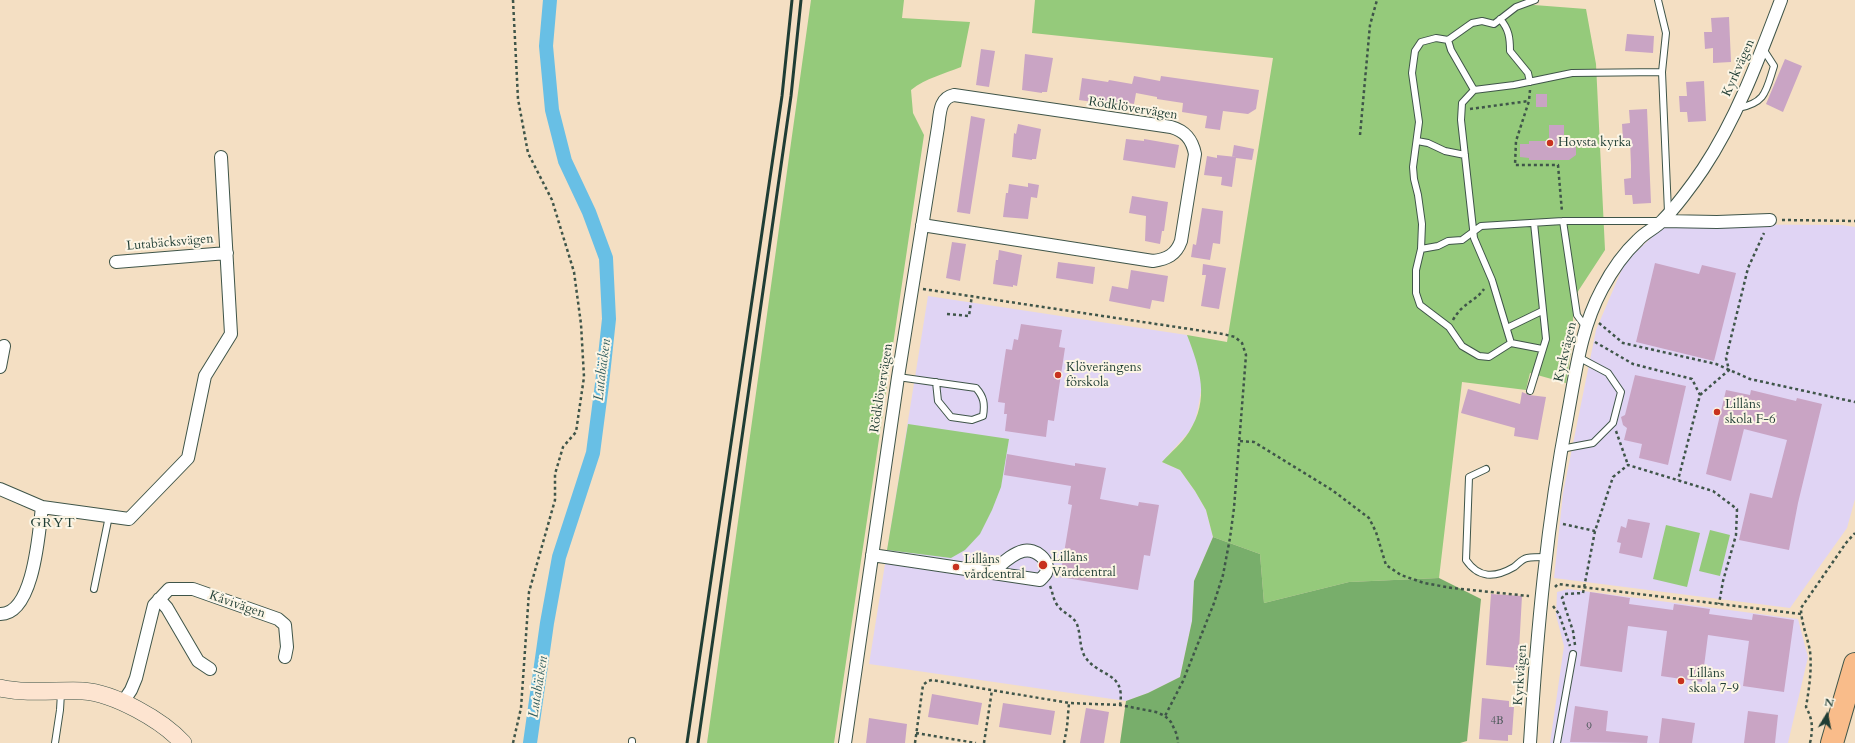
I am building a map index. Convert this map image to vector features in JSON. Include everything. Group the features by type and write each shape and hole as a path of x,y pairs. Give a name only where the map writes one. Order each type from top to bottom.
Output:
{"highway":[{"path":"1832,743 1855,664"}],"street":[{"name":"Kyrkvägen","path":"1530,743 1536,646 1550,521 1561,449 1578,357 1586,325 1602,288 1616,267 1638,239 1666,217 1703,169 1736,108 1763,49 1781,0"},
{"name":"Rödklövervägen","path":"845,743 898,377 912,287 922,225 942,101 947,96 954,95 1171,127 1180,130 1186,135 1194,148 1195,154 1181,241 1179,248 1174,254 1164,260 1153,261 922,225"},
{"name":"Lutabäcksvägen","path":"0,489 42,507 129,519 188,458 205,376 231,334 222,157"},
{"path":"1666,217 1717,222 1770,220"},
{"name":"Lutabäcksvägen","path":"116,262 227,253"},
{"path":"0,367 4,346"},
{"path":"0,614 5,614 18,606 24,597 32,574 42,507"},
{"path":"872,555 1040,580 1046,574 1048,566 1041,556 1033,551 1025,550 1016,553 992,572"},
{"name":"Kåvivägen","path":"159,599 169,589 193,589 278,619 285,625 287,647 285,658"},
{"path":"123,702 131,690 136,678 151,614 154,605 159,599 167,608 198,661 210,668"},
{"path":"0,688 26,692 84,691 104,695 123,702 163,727 183,743"}],"lane":[{"path":"1535,0 1516,7 1494,24 1482,21 1472,23 1448,40 1436,38 1421,42 1415,51 1412,73 1420,122 1413,167 1422,224 1421,249 1416,270 1416,292 1420,305 1449,327 1462,346 1480,356 1489,357 1512,343 1542,349"},
{"path":"1421,249 1438,246 1448,241 1462,240 1481,226 1666,217 1662,72 1666,33 1658,0"},
{"path":"1500,19 1507,26 1510,39 1510,51 1528,73 1530,82"},
{"path":"1448,40 1451,50 1474,90"},
{"path":"1736,108 1753,105 1765,95 1774,66 1763,49"},
{"path":"1512,343 1492,280 1474,238 1464,155 1461,110 1462,103 1474,90 1530,82 1572,73 1662,72"},
{"path":"1417,141 1428,143 1445,151 1464,155"},
{"path":"1563,222 1578,315 1586,325"},
{"path":"1530,391 1546,339 1542,312 1534,223"},
{"path":"1507,328 1542,312"},
{"path":"1561,449 1593,443 1613,423 1620,392 1608,373 1578,357"},
{"path":"898,377 936,382 976,388 982,394 985,404 983,416 972,420 951,416 938,401 936,382"},
{"path":"1486,469 1469,477 1466,560 1473,570 1484,574 1498,574 1526,558 1546,557"},
{"path":"94,589 109,516"},
{"path":"1558,743 1572,654"},
{"path":"55,743 61,692"}],"path":[{"path":"513,0 518,99 528,153 552,200 574,272 581,324 584,377 576,432 563,447 555,474 555,500 529,592 521,708 513,743"},
{"path":"1360,135 1370,25 1377,0"},
{"path":"1530,82 1529,102 1516,141 1515,166 1558,165 1563,222"},
{"path":"1461,110 1529,102"},
{"path":"1729,370 1726,358 1748,268 1770,220 1855,221"},
{"path":"1449,327 1459,309 1480,295 1492,280"},
{"path":"912,287 1034,304 1076,313 1124,318 1235,337 1242,343 1246,355 1240,441 1234,508 1223,575 1214,603 1186,674 1165,716"},
{"path":"946,314 969,316 972,295"},
{"path":"1586,325 1624,344 1716,364 1750,379 1855,402"},
{"path":"1586,325 1633,364 1692,379 1700,395"},
{"path":"1678,480 1700,395 1729,370"},
{"path":"1613,423 1628,465"},
{"path":"1240,441 1254,442 1332,490 1369,518 1376,532 1386,565 1401,575 1424,583 1452,588 1535,596"},
{"path":"1628,465 1713,491 1737,509 1736,535 1723,581 1719,604"},
{"path":"1572,654 1575,647 1573,631 1562,598 1566,594 1583,593 1595,531 1613,477 1628,465"},
{"path":"1550,521 1595,531"},
{"path":"1810,743 1813,730 1811,716 1806,707 1810,682 1810,651 1801,614 1803,602 1855,533"},
{"path":"1040,580 1049,584 1058,607 1069,614 1077,624 1082,649 1087,659 1092,664 1113,677 1119,684 1121,691 1120,706"},
{"path":"1554,588 1558,584 1801,614"},
{"path":"1551,603 1559,614 1572,654"},
{"path":"915,743 923,686 928,681 937,680 1069,703 1120,706 1156,712 1165,716 1171,722 1177,734 1178,743"},
{"path":"984,743 992,690"},
{"path":"1064,743 1068,727 1069,703"},
{"path":"916,733 976,743"}],"shaded area":[{"name":"Lillåns skola F-6","path":"1666,224 1842,225 1855,227 1855,499 1847,528 1790,608 1554,578 1563,493 1596,330 1625,262"},
{"name":"Lillåns Vårdcentral","path":"928,296 1187,335 1199,365 1202,385 1198,408 1195,421 1188,433 1162,462 1180,470 1195,491 1206,510 1213,537 1194,581 1192,621 1180,677 1148,693 1126,701 869,664"},
{"name":"Lillåns skola 7-9","path":"1568,589 1798,619 1808,657 1788,743 1550,743 1564,646 1556,615 1557,592"}],"green space":[{"path":"811,0 904,0 902,18 970,22 961,67 929,79 911,90 913,113 924,135 834,743 707,743"},
{"path":"1035,0 1526,0 1521,4 1586,9 1596,64 1605,250 1573,299 1573,338 1566,383 1530,373 1526,390 1462,382 1439,578 1349,582 1264,603 1260,554 1213,537 1206,510 1195,491 1180,470 1162,462 1180,444 1189,432 1199,408 1201,384 1196,360 1187,335 1227,342 1273,58 1032,33"},
{"path":"908,424 1009,439 1001,487 992,510 980,534 965,550 951,558 887,550"},
{"path":"1666,525 1700,533 1687,587 1653,579"},
{"path":"1710,530 1730,535 1720,576 1699,571"},
{"path":"1213,537 1260,554 1264,603 1349,582 1439,578 1481,599 1467,741 1460,743 1120,743 1126,701 1148,693 1180,677 1192,621 1194,581"}],"building":[{"path":"1729,17 1731,62 1713,63 1713,48 1705,49 1704,32 1712,32 1711,18"},
{"path":"1627,34 1654,36 1653,53 1625,51"},
{"path":"981,49 995,51 989,87 976,85"},
{"path":"1025,54 1053,58 1047,92 1042,93 1022,90"},
{"path":"1785,59 1802,66 1783,112 1766,104"},
{"path":"1134,76 1160,81 1161,76 1259,90 1256,109 1248,114 1223,111 1220,130 1205,128 1207,116 1182,112 1183,103 1157,99 1157,97 1136,93 1134,104 1122,102 1121,106 1079,100 1082,78 1108,82 1109,80 1132,84"},
{"path":"1704,81 1706,121 1688,122 1687,112 1680,112 1679,96 1687,96 1686,82"},
{"path":"1536,94 1547,94 1547,107 1536,107"},
{"path":"1647,109 1651,203 1633,204 1632,195 1625,195 1624,179 1631,178 1630,140 1623,140 1622,124 1630,123 1629,110"},
{"path":"971,116 985,119 970,214 957,212"},
{"path":"1018,124 1041,129 1036,159 1032,160 1012,157 1014,133 1016,134"},
{"name":"Hovsta kyrka","path":"1549,125 1564,125 1564,137 1576,146 1576,155 1569,160 1529,160 1529,158 1520,157 1520,144 1529,144 1529,141 1549,141"},
{"path":"1126,139 1144,141 1144,139 1179,145 1175,168 1123,160"},
{"path":"1234,145 1254,149 1252,160 1236,158 1232,187 1221,185 1222,177 1204,175 1207,156 1217,158 1217,155 1232,157"},
{"path":"1028,183 1039,185 1037,198 1031,197 1028,219 1003,217 1006,193 1008,193 1009,184 1028,187"},
{"path":"1132,196 1168,202 1164,231 1162,231 1160,244 1145,241 1146,216 1129,213"},
{"path":"1202,208 1223,211 1220,244 1213,243 1210,260 1191,257 1193,244 1196,245"},
{"path":"952,242 966,244 960,281 946,278"},
{"path":"999,250 1022,255 1017,286 1013,285 1013,287 993,284 996,260 998,260"},
{"path":"1058,262 1095,267 1093,284 1056,278"},
{"path":"1655,263 1699,274 1702,265 1736,273 1714,361 1636,342"},
{"path":"1203,264 1226,268 1219,309 1201,306 1206,275 1202,275"},
{"path":"1131,270 1168,276 1164,302 1152,300 1150,309 1109,301 1112,286 1128,289"},
{"path":"1021,324 1062,330 1059,347 1065,348 1054,421 1048,420 1046,437 1005,431 1007,414 1004,414 1005,403 998,402 1006,349 1012,350 1014,339 1018,340"},
{"path":"1635,375 1686,386 1668,465 1639,458 1642,444 1624,440 1627,428 1623,425 1621,417 1625,415"},
{"path":"1468,389 1520,404 1522,392 1529,395 1546,397 1538,440 1514,436 1515,428 1461,413"},
{"path":"1726,390 1750,395 1751,390 1796,401 1797,398 1822,404 1798,503 1789,550 1739,540 1750,493 1772,498 1787,440 1744,429 1731,481 1706,474"},
{"path":"1007,454 1075,466 1075,463 1106,468 1100,499 1138,506 1139,502 1159,505 1150,556 1144,555 1138,590 1060,577 1072,505 1068,504 1071,486 1004,475"},
{"path":"1628,519 1650,523 1642,558 1619,553 1621,543 1617,542 1621,526 1626,528"},
{"path":"1590,592 1630,598 1629,604 1673,610 1674,604 1710,609 1709,614 1752,620 1753,614 1794,620 1784,692 1743,686 1749,641 1708,635 1702,682 1661,676 1667,631 1628,626 1622,672 1580,666"},
{"path":"1491,594 1522,596 1518,668 1486,665"},
{"path":"932,694 982,703 978,725 928,717"},
{"path":"1482,698 1509,701 1509,707 1514,707 1512,735 1508,735 1508,741 1479,739"},
{"path":"1003,703 1055,711 1051,735 999,727"},
{"path":"1575,706 1608,711 1606,731 1648,736 1647,743 1570,742"},
{"path":"1086,708 1109,712 1104,743 1080,743"},
{"path":"1748,711 1778,715 1775,743 1744,743"},
{"path":"869,718 907,724 905,743 866,743"},
{"path":"1662,718 1695,723 1692,743 1659,743"}],"waterway":[{"name":"Lutabäcken","path":"530,743 547,623 559,557 593,453 609,319 606,258 589,212 565,161 552,110 546,46 550,0"}],"railway":[{"path":"687,743 782,96 792,0"},
{"path":"698,743 791,96 801,0"}],"place":[{"name":"Hovsta kyrka","path":"1550,143"},
{"name":"Klöverängens förskola","path":"1058,375"},
{"name":"Lillåns skola F-6","path":"1717,412"},
{"name":"Lillåns Vårdcentral","path":"1043,565"},
{"name":"Lillåns vårdcentral","path":"956,567"},
{"name":"Lillåns skola 7-9","path":"1681,681"}],"district":[{"name":"GRYT","path":"53,524"}]}
